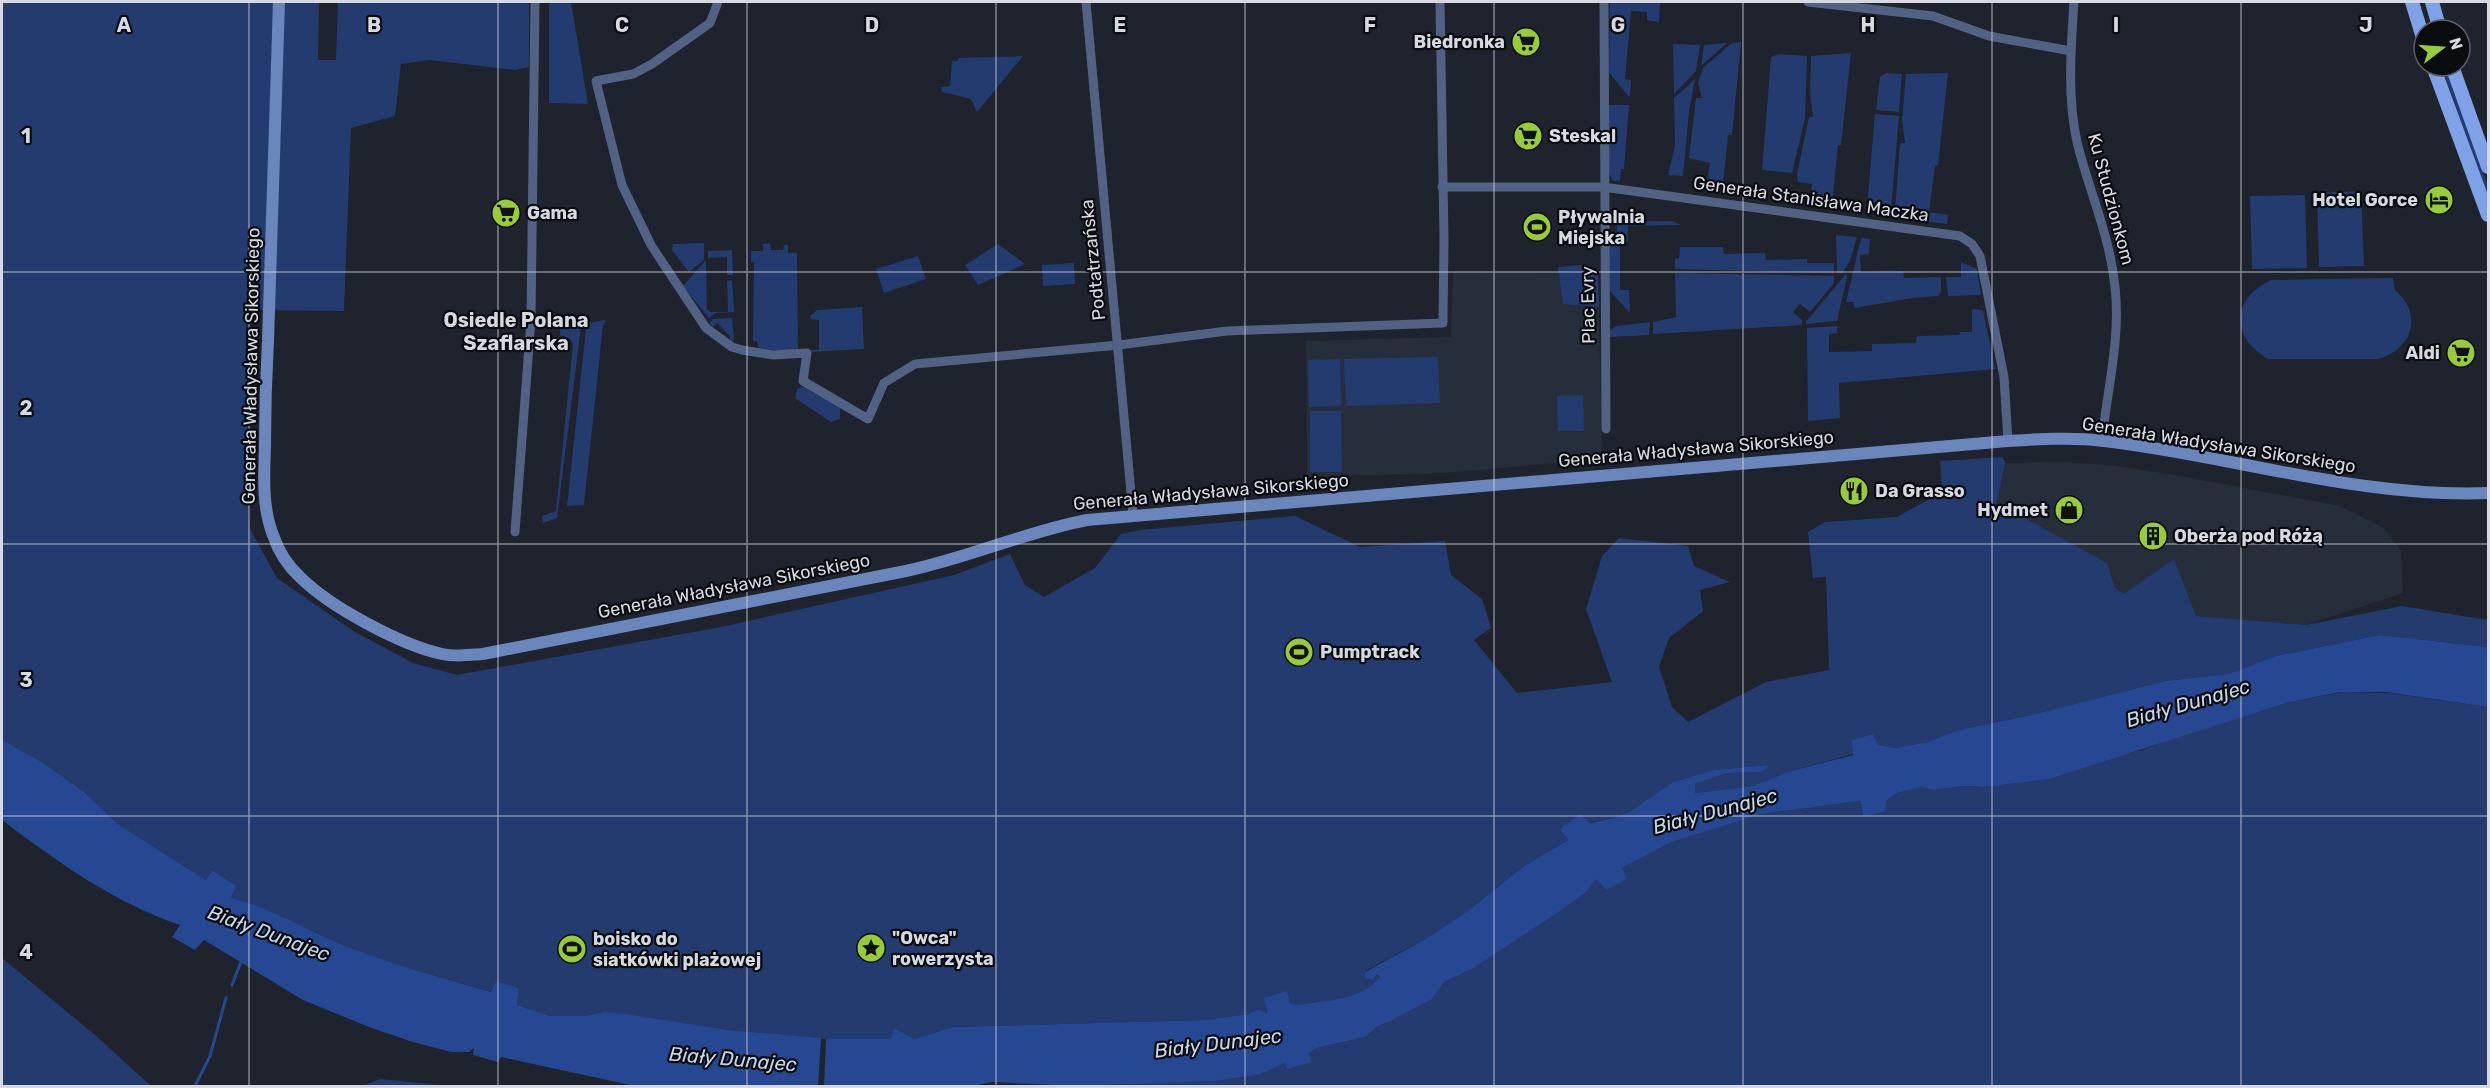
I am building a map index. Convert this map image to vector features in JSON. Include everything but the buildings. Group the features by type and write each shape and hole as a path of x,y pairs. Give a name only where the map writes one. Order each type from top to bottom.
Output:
{"main road":[{"path":"2412,2 2417,18"},
{"path":"2432,2 2437,18"},
{"path":"2437,78 2488,215"},
{"path":"2456,78 2488,167"}],"street":[{"name":"Generała Władysława Sikorskiego","path":"279,2 266,370 264,498 273,536 283,556 298,575 338,605 412,645 444,654 459,656 483,654 926,567 1057,526 1133,515 2008,441 2053,439 2103,441 2378,489 2449,494 2488,493"},
{"path":"515,532 531,308 536,2"},
{"path":"718,2 710,23 652,64 633,74 596,81 622,185 651,245 706,328 732,347 742,350 773,355 807,353 803,381 868,419 885,383 915,364 1119,345 1227,331 1443,323 1440,2"},
{"name":"Podtatrzańska","path":"1086,2 1133,515"},
{"name":"Plac Evry","path":"1604,2 1606,429"},
{"path":"1808,2 1933,16 1989,36 2071,51"},
{"name":"Ku Studzionkom","path":"2074,2 2071,51 2073,110 2077,141 2106,236 2116,290 2117,326 2103,441"},
{"name":"Generała Stanisława Maczka","path":"1442,187 1604,187 1960,236 1972,244 1980,256 2004,377 2008,441"}],"shaded area":[{"path":"2,2 319,2 318,60 336,60 338,2 529,2 529,67 515,70 430,60 401,64 395,116 351,128 344,311 246,310 249,527 277,578 355,632 413,663 457,675 721,627 954,575 1010,554 1025,585 1044,597 1095,568 1121,534 1140,530 1295,516 1360,547 1445,541 1451,575 1482,599 1491,628 1474,640 1517,693 1612,682 1586,609 1602,556 1619,538 1688,546 1694,566 1730,582 1700,590 1703,611 1669,638 1659,667 1672,707 1688,722 1766,682 1829,670 1826,577 1813,578 1808,532 1825,522 1897,517 1942,492 1940,461 2003,457 2005,463 1995,511 2023,517 2107,563 2115,588 2124,594 2174,559 2196,616 2306,625 2402,606 2488,620 2488,647 2380,635 2276,656 2228,674 2165,681 2031,715 1958,730 1928,742 1895,748 1877,745 1873,734 1851,740 1853,754 1787,772 1753,786 1695,793 1695,784 1728,773 1760,772 1767,765 1714,770 1673,782 1629,812 1613,818 1560,828 1568,840 1524,866 1469,910 1429,937 1365,971 1380,977 1362,992 1342,999 1297,1005 1290,1004 1286,992 1268,1015 1258,1009 1248,1014 1204,1020 952,1027 914,1039 895,1029 891,1039 826,1039 729,1030 604,1012 585,1016 550,1016 517,1005 519,988 496,981 492,992 397,964 341,944 259,906 230,898 235,886 212,870 206,880 118,824 83,791 42,762 2,740"},
{"path":"549,2 571,2 588,104 549,103"},
{"path":"1610,2 1660,2 1659,22 1647,20 1647,12 1631,11 1625,79 1631,80 1630,96 1609,72"},
{"path":"1741,42 1732,135 1728,135 1723,186 1740,188 1741,196 1713,192 1706,186 1710,163 1689,158 1696,98 1702,98 1698,83 1703,68 1732,43"},
{"path":"1727,43 1701,66 1704,45"},
{"path":"1673,44 1700,45 1696,71 1674,94"},
{"path":"1851,53 1833,196 1827,201 1818,200 1818,192 1811,191 1812,184 1798,182 1797,174 1809,117 1813,117 1810,94 1811,56"},
{"path":"1779,54 1807,56 1805,118 1792,173 1762,170 1771,57"},
{"path":"1023,56 977,112 971,99 942,92 941,87 950,86 952,61 957,61 959,58"},
{"path":"1886,73 1902,74 1899,112 1876,110 1880,77"},
{"path":"1948,73 1938,165 1935,166 1929,212 1948,215 1947,224 1922,221 1916,213 1895,211 1900,143 1905,143 1902,120 1906,74"},
{"path":"2445,78 2450,78 2488,186 2488,196"},
{"path":"1695,79 1689,112 1683,176 1668,175 1675,146 1674,98"},
{"path":"1609,105 1629,105 1624,169 1621,169 1620,181 1613,181 1608,172"},
{"path":"1875,114 1899,116 1891,210 1867,207"},
{"path":"2361,191 2364,266 2319,267 2317,193"},
{"path":"2305,195 2307,268 2252,269 2250,196"},
{"path":"1672,221 1681,225 1628,226 1628,242 1620,243 1620,290 1629,290 1630,313 1610,291 1609,246 1616,245 1617,222"},
{"path":"1836,235 1857,237 1850,261 1842,273 1837,273"},
{"path":"1861,238 1870,239 1869,254 1860,255 1861,272 1903,271 1904,278 1941,277 1939,296 1912,298 1855,308 1853,302 1846,302"},
{"path":"704,243 704,260 689,272 672,250 673,244"},
{"path":"770,243 771,250 783,250 784,245 788,245 788,253 797,253 798,349 795,351 759,349 757,341 753,341 754,262 751,262 751,251 763,251 763,244"},
{"path":"998,244 1025,264 978,285 965,265"},
{"path":"1680,247 1723,247 1724,254 1765,253 1766,260 1807,259 1807,263 1834,263 1834,273 1675,269 1675,259 1679,258"},
{"path":"732,250 733,275 727,275 727,257 708,258 708,251"},
{"path":"918,256 926,279 884,293 876,269"},
{"path":"706,260 707,310 728,312 727,281 732,280 734,312 716,313 709,318 683,286"},
{"path":"1961,262 1977,269 1981,295 1948,296 1946,277 1961,277"},
{"path":"1074,263 1075,284 1043,286 1042,265"},
{"path":"1581,265 1598,273 1599,307 1563,304 1558,267"},
{"path":"1453,272 1598,273 1602,459 1446,473 1307,477 1306,341 1451,337"},
{"path":"1675,273 1834,276 1834,283 1810,312 1800,304 1793,312 1802,320 1802,325 1653,334 1653,322 1676,317"},
{"path":"1846,274 1837,321 1806,324 1806,322"},
{"path":"2393,278 2395,290 2409,310 2410,330 2406,340 2399,348 2378,359 2268,359 2247,340 2242,329 2240,318 2248,297 2271,280"},
{"path":"862,307 864,349 810,352 819,350 819,320 811,319 810,316 817,310"},
{"path":"1972,309 1983,310 1995,369 1839,383 1840,418 1808,421 1807,328 1837,326 1837,333 1829,334 1829,352 1872,351 1872,344 1916,343 1917,336 1959,335 1960,332 1972,332"},
{"path":"732,318 734,340 730,342 730,336 717,323 713,327 709,324 713,319"},
{"path":"604,320 606,322 603,325 584,505 567,506 586,329 589,323"},
{"path":"1650,322 1649,335 1610,337 1610,330 1617,326"},
{"path":"562,324 578,324 581,327 557,518 543,523 542,516 556,511 573,344 570,339 560,335"},
{"path":"1438,357 1440,403 1346,406 1344,359"},
{"path":"1340,359 1341,406 1309,407 1308,360"},
{"path":"803,387 840,407 840,419 831,422 795,398 797,389"},
{"path":"1583,395 1584,431 1558,431 1557,396"},
{"path":"1310,411 1341,411 1342,472 1310,472"},
{"path":"2064,462 2110,465 2170,474 2340,506 2384,528 2401,551 2403,593 2306,625 2196,616 2124,595 2115,588 2107,563 1994,511 2005,463"},
{"path":"2342,692 2390,693 2488,707 2488,1086 1071,1086 1261,1074 1285,1063 1312,1062 1309,1053 1317,1048 1366,1037 1376,1027 1431,999 1444,982 1472,969 1550,918 1596,878 1606,890 1622,868 1672,842 1762,814 1860,801 1865,817 1897,793 1922,787 1934,790 1965,786 1983,787 2142,750 2182,735 2286,703"},
{"path":"2,958 95,1035 151,1086 2,1086"},
{"path":"380,1079 450,1086 362,1086"}],"water":[{"name":"Biały Dunajec","path":"2380,635 2488,647 2488,707 2386,692 2340,692 2286,703 2049,779 1983,787 1965,786 1934,790 1922,787 1897,793 1886,801 1885,811 1864,817 1860,801 1762,814 1672,842 1622,868 1627,879 1606,890 1596,879 1586,892 1550,918 1472,969 1444,982 1432,999 1376,1027 1366,1037 1317,1048 1309,1053 1312,1062 1287,1069 1285,1063 1261,1074 1214,1081 1073,1086 992,1082 972,1086 824,1086 826,1039 891,1039 894,1028 914,1039 952,1027 1204,1020 1248,1014 1258,1009 1268,1014 1264,998 1287,991 1290,1003 1296,1005 1352,996 1372,985 1380,977 1377,975 1373,980 1365,978 1365,972 1429,937 1469,910 1524,866 1568,840 1560,829 1581,814 1590,823 1613,818 1629,812 1673,782 1714,770 1767,765 1768,768 1760,772 1728,773 1695,784 1695,793 1753,786 1787,772 1853,755 1851,740 1873,734 1878,745 1895,748 1928,742 1958,730 2031,715 2165,681 2228,674 2276,656"},
{"name":"Biały Dunajec","path":"2,740 42,762 83,791 118,824 206,880 212,870 236,886 231,898 259,907 341,944 397,964 491,992 496,981 519,988 517,1005 550,1016 585,1016 604,1012 729,1030 821,1038 818,1086 635,1086 501,1057 498,1062 473,1055 474,1048 469,1052 451,1052 369,1027 303,1000 204,940 195,950 172,937 180,925 109,893 43,851 2,820"}],"waterway":[{"path":"232,985 242,959"},
{"path":"195,1086 210,1056 226,998"}],"place":[{"name":"Biedronka","path":"1526,42"},
{"name":"Steskal","path":"1528,136"},
{"name":"Hotel Gorce","path":"2439,200"},
{"name":"Gama","path":"506,213"},
{"name":"Pływalnia Miejska","path":"1537,227"},
{"name":"Aldi","path":"2461,353"},
{"name":"Da Grasso","path":"1854,491"},
{"name":"Hydmet","path":"2069,510"},
{"name":"Oberża pod Różą","path":"2153,536"},
{"name":"Pumptrack","path":"1299,652"},
{"name":"\"Owca\" rowerzysta","path":"871,948"},
{"name":"boisko do siatkówki plażowej","path":"572,949"}],"district":[{"name":"Osiedle Polana Szaflarska","path":"516,332"}]}
